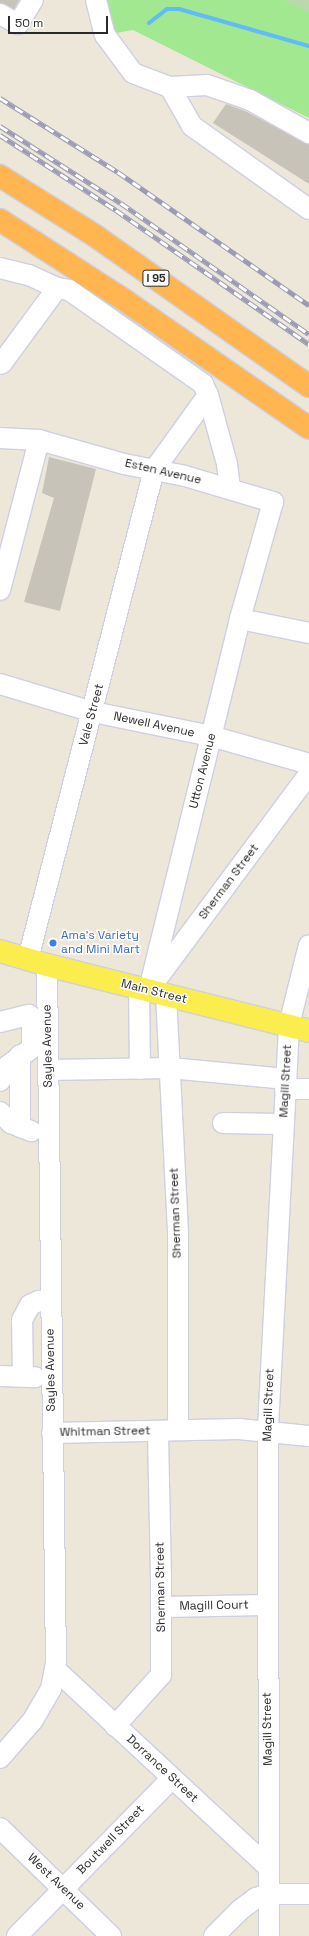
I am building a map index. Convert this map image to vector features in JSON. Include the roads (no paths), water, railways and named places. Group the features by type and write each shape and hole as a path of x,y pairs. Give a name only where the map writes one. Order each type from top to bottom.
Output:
{"highway":[{"name":"I 95","path":"0,176 114,248 309,386"},
{"path":"0,220 67,262 309,428"},
{"path":"240,380 309,438"}],"main road":[{"name":"Main Street","path":"0,951 37,962 299,1028"}],"street":[{"path":"0,14 18,24 33,0"},
{"path":"96,0 105,35 134,73 170,87 207,85 250,100 309,133"},
{"path":"170,87 192,126 309,209"},
{"path":"0,268 29,275 57,288 69,290 204,384 227,464 230,488"},
{"path":"0,364 57,288"},
{"path":"154,470 208,395"},
{"name":"Esten Avenue","path":"0,438 39,440 154,470 185,476 230,488 273,502 258,553"},
{"path":"0,590 39,440"},
{"name":"Vale Street","path":"37,962 93,712 154,470"},
{"name":"Utton Avenue","path":"151,991 240,619 258,553"},
{"path":"240,619 309,633"},
{"name":"Newell Avenue","path":"0,684 93,712 212,736 309,764"},
{"name":"Sherman Street","path":"178,1430 178,1235 170,1068 151,991 309,774"},
{"name":"Magill Street","path":"269,1894 268,1432 286,1084 299,1028 309,945"},
{"name":"Sayles Avenue","path":"0,1758 33,1720 51,1689 55,1669 48,1070 34,1050 37,962"},
{"path":"140,1069 151,991"},
{"path":"0,1022 29,1015 32,1018 34,1050 20,1127"},
{"path":"0,1081 6,1067 34,1050"},
{"path":"48,1070 170,1068 286,1084 309,1089"},
{"path":"0,1112 11,1123 20,1127 31,1131 49,1131"},
{"path":"223,1123 284,1124"},
{"path":"23,1376 22,1320 30,1305 39,1301 50,1300"},
{"path":"0,1376 51,1377"},
{"path":"178,1430 238,1429 309,1436"},
{"name":"Whitman Street","path":"52,1433 178,1430"},
{"name":"Sherman Street","path":"115,1726 161,1675 158,1431"},
{"name":"Magill Court","path":"161,1606 268,1605"},
{"name":"Dorrance Street","path":"55,1669 269,1868"},
{"name":"Boutwell Street","path":"17,1936 172,1778"},
{"name":"West Avenue","path":"0,1828 111,1936"},
{"path":"269,1894 270,1936"},
{"path":"214,1936 240,1910 256,1898 269,1894 309,1894"}],"waterway":[{"path":"149,23 167,9 179,9 309,46"}],"railway":[{"path":"0,98 118,172 309,305"},
{"path":"0,126 121,203 309,334"},
{"path":"0,135 116,210 309,344"}],"place":[{"name":"Ama's Variety and Mini Mart","path":"53,943"}]}
